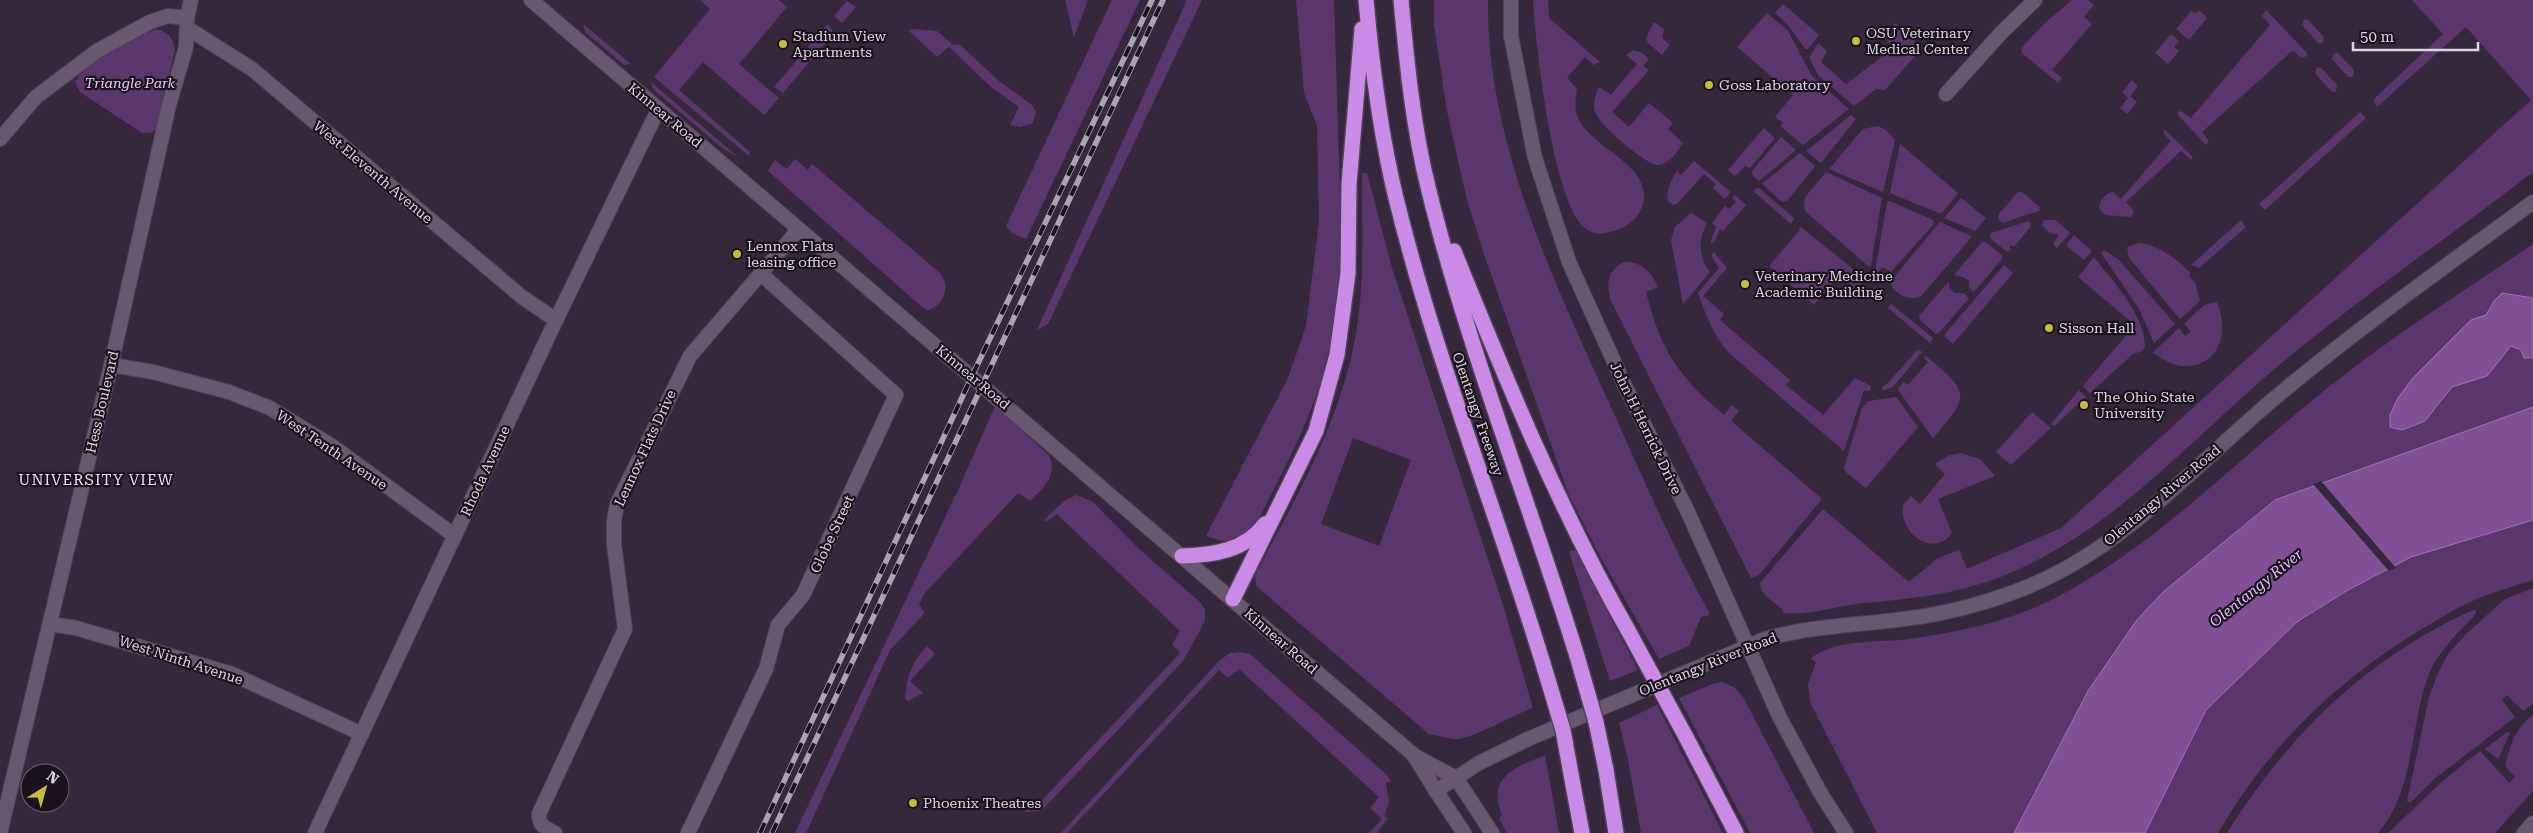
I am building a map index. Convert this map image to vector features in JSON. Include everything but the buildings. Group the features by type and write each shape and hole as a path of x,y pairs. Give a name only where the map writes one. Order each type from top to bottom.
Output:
{"highway":[{"path":"1233,600 1316,431 1337,355 1348,273 1349,184 1365,0"},
{"name":"Olentangy Freeway","path":"1365,0 1375,93 1398,206 1428,315 1563,730 1582,833"},
{"name":"Olentangy Freeway","path":"1401,0 1410,95 1428,189 1460,305 1577,656 1596,722 1616,833"},
{"path":"1428,189 1496,356 1602,586 1686,736 1736,833"},
{"path":"1182,556 1206,555 1242,545 1262,528 1282,500"}],"street":[{"name":"Hess Boulevard","path":"0,833 51,624 169,105 186,47 187,23 191,0"},
{"name":"Kinnear Road","path":"531,0 1415,756 1456,778"},
{"name":"John H Herrick Drive","path":"1511,0 1511,36 1535,158 1569,262 1624,386 1687,510 1801,759 1846,833"},
{"path":"1946,94 2001,33 2035,0"},
{"path":"0,139 36,98 97,51 150,22 168,16 187,23"},
{"name":"West Eleventh Avenue","path":"187,23 252,68 515,291 556,320"},
{"name":"Rhoda Avenue","path":"315,833 556,320 658,110"},
{"name":"Olentangy River Road","path":"1436,791 1487,758 1748,645 1799,631 1911,618 1967,608 2028,586 2080,560 2132,524 2325,356 2533,202"},
{"name":"Lennox Flats Drive","path":"555,833 544,828 539,821 539,814 625,629 614,544 614,521 617,504 690,356 800,229"},
{"name":"Globe Street","path":"688,833 766,669 778,625 803,595 896,395 761,274"},
{"name":"West Tenth Avenue","path":"111,365 152,372 219,389 270,408 332,446 454,536"},
{"name":"West Ninth Avenue","path":"51,624 76,628 232,674 362,734"},
{"name":"Kinnear Road","path":"1415,756 1436,791"},
{"path":"1456,778 1492,833"},
{"path":"1436,791 1464,833"},
{"path":"2524,833 2533,824"}],"green space":[{"path":"700,0 779,0 787,7 739,64 779,98 764,115 703,62 679,90 750,152 749,156 654,77 710,9"},
{"path":"845,0 856,7 842,23 834,16 846,2"},
{"path":"1065,0 1088,0 1074,37"},
{"path":"1112,0 1140,0 1026,239 1012,233 1006,226"},
{"path":"1187,0 1202,0 1048,324 1037,330"},
{"path":"1296,0 1334,0 1340,214 1339,266 1334,318 1324,369 1314,401 1295,447 1273,491 1256,523 1249,531 1242,537 1232,540 1221,540 1206,536 1288,378 1306,326 1319,222 1317,125 1304,93"},
{"path":"1434,0 1488,0 1490,53 1498,105 1527,209 1567,310 1589,359 1670,536 1709,612 1709,615 1701,617 1689,646 1659,659 1601,558 1568,493 1484,254 1467,200 1447,111 1434,25"},
{"path":"1533,0 1548,0 1549,18 1600,62 1593,65 1585,57 1567,78 1577,89 1576,112 1583,126 1627,164 1636,174 1642,185 1644,198 1642,208 1636,217 1624,227 1607,233 1587,230 1575,216 1564,191 1548,122"},
{"path":"2072,0 2088,0 2094,5 2084,17 2092,24 2052,70 2062,78 2058,83 2022,53 2021,48 2047,21"},
{"path":"2412,0 2533,0 2533,172 2373,291 2279,365 2182,453 2115,510 2080,535 2043,557 2003,576 1969,587 1916,597 1853,604 1812,612 1783,613 1783,610 1764,594 1759,584 1823,509 1909,582 1938,558 1959,550 1967,569 2061,528 2531,100 2466,27 2377,107 2374,101 2376,97 2443,34"},
{"path":"1783,4 1819,35 1808,49 1805,49 1789,26 1775,13"},
{"path":"2199,10 2207,18 2189,40 2176,29 2191,11 2196,14"},
{"path":"2266,10 2307,53 2307,56 2301,58 2293,50 2202,132 2209,141 2206,145 2178,115 2178,112 2181,111 2191,118 2270,25 2262,16"},
{"path":"1767,13 1788,31 1812,76 1849,109 1803,145 1780,126 1783,123 1775,117 1793,95 1737,47"},
{"path":"2304,19 2308,20 2324,37 2323,43 2318,43 2302,25"},
{"path":"1654,22 1664,29 1662,38 1670,45 1662,55 1648,43 1646,38"},
{"path":"1895,23 1922,48 1885,90 1876,89 1854,106 1818,75 1809,58 1818,43 1827,51 1821,62 1846,84 1892,49 1885,36"},
{"path":"583,24 631,64 624,65 586,33"},
{"path":"828,24 834,33 783,93 774,87"},
{"name":"Triangle Park","path":"157,29 169,36 173,41 175,49 158,126 153,132 142,133 80,92 75,82 89,65 100,57 136,37"},
{"path":"908,30 937,31 953,45 959,44 999,81 1032,105 1036,112 1033,123 1020,127 1010,125 1019,107 992,88 949,47 937,57"},
{"path":"2171,34 2179,41 2174,47 2179,51 2168,64 2155,53"},
{"path":"1633,50 1642,53 1649,59 1643,66 1649,70 1612,112 1629,127 1649,103 1673,123 1668,129 1683,143 1673,157 1658,165 1644,159 1624,144 1600,120 1594,108 1598,88 1611,95 1637,64 1626,55"},
{"path":"2334,53 2338,53 2354,70 2353,77 2348,77 2332,59"},
{"path":"2317,67 2321,68 2337,85 2336,92 2331,91 2315,73"},
{"path":"2132,80 2138,86 2130,96 2137,102 2127,114 2120,108 2128,98 2122,92"},
{"path":"651,82 739,158 721,147 654,90"},
{"path":"2360,112 2366,118 2265,210 2259,204"},
{"path":"1851,115 1856,119 1821,163 1806,151"},
{"path":"1878,126 1886,130 1895,140 1883,192 1829,169 1863,129"},
{"path":"1764,128 1775,138 1750,168 1745,166 1735,176 1728,170"},
{"path":"2164,129 2193,157 2191,160 2181,151 2126,202 2134,211 2131,217 2105,215 2099,208 2103,198 2113,192 2121,199 2171,141 2164,134"},
{"path":"1781,137 1796,150 1759,181 1753,176 1752,171"},
{"path":"1900,144 1958,193 1941,214 1890,193"},
{"path":"1800,153 1815,166 1787,201 1782,202 1762,184"},
{"path":"795,159 808,170 812,164 940,273 945,283 945,289 942,300 934,308 928,310 922,307 768,171 775,160 787,169"},
{"path":"1694,161 1731,192 1725,199 1713,188 1716,184 1704,174 1677,204 1673,205 1668,201 1670,186 1677,171 1681,175"},
{"path":"1826,172 1882,198 1871,266 1868,266 1805,211 1804,201 1806,196"},
{"path":"1362,173 1367,173 1392,268 1503,605 1533,708 1464,738 1453,739 1429,734 1256,586 1255,575 1297,496 1334,415 1351,358 1356,335 1361,289","holes":["1353,438 1411,460 1379,546 1321,524"]},
{"path":"1759,188 1794,218 1791,224 1753,191"},
{"path":"2018,192 2022,192 2040,207 2039,211 2002,223 1998,218 1999,214"},
{"path":"1735,195 1746,205 1723,231 1720,229 1714,243 1710,243 1716,227 1712,223 1725,206 1729,209 1736,202 1732,198"},
{"path":"1961,198 1986,218 1975,231 1944,218"},
{"path":"1890,201 1933,220 1933,225 1891,272 1882,267 1877,274 1875,272 1887,202"},
{"path":"1691,213 1707,223 1702,236 1701,254 1710,272 1683,304 1671,240 1675,227"},
{"path":"2044,220 2056,220 2070,233 2057,248 2053,244 2059,235 2050,233 2042,225"},
{"path":"2241,220 2246,227 2199,268 2191,265"},
{"path":"2029,221 2031,226 2014,247 2012,245 2009,248 2011,250 2007,252 1990,238 1991,233"},
{"path":"1940,222 1971,236 1971,238 1921,296 1912,298 1902,296 1890,282"},
{"path":"1800,226 1864,278 1857,290 1839,275 1814,305 1769,266 1799,231"},
{"path":"2074,235 2092,251 2084,260 2066,245"},
{"path":"1982,242 1985,242 2002,255 2002,259 1974,292 1969,287 1969,281 1954,275"},
{"path":"2139,243 2161,250 2191,273 2189,276 2195,282 2200,301 2180,319 2129,258 2127,247"},
{"path":"2533,244 2533,298 2502,293 2494,301 2486,315 2471,320 2412,379 2398,399 2390,415 2436,409 2452,387 2487,376 2512,346 2521,350 2524,358 2533,358 2533,407 2275,500 2163,592 2136,621 2088,691 2014,833 1877,833 1810,702 1808,684 1816,663 1811,658 1833,647 1846,644 1910,639 1987,624 2025,612 2061,595 2098,573 2167,524 2354,367"},
{"path":"2104,250 2118,259 2175,324 2154,343 2139,309 2101,253"},
{"path":"1714,252 1727,268 1703,296 1724,314 1720,320 1790,380 1786,385 1823,415 1855,378 1871,386 1870,391 1864,390 1844,451 1729,353 1714,332 1698,293 1719,268 1711,255"},
{"path":"2094,257 2118,287 2133,310 2143,334 2145,346 2142,351 2133,354 2090,393 2083,386 2135,325 2078,277"},
{"path":"1624,262 1636,263 1645,268 1658,287 1646,292 1652,313 1665,347 1683,374 1724,415 1732,405 1739,411 1731,421 1822,499 1759,575 1751,578 1611,301 1608,284 1609,278 1614,269"},
{"path":"2004,265 2013,273 1953,344 1945,337 1945,334"},
{"path":"1949,281 1949,287 1954,293 1963,293 1969,298 1939,333 1936,334 1920,320 1919,316"},
{"path":"2217,302 2221,313 2222,335 2214,354 2196,365 2178,366 2152,353 2179,328 2185,336 2191,332 2184,324 2204,305"},
{"path":"1891,304 1933,338 1930,343 1888,308"},
{"path":"1918,349 1922,352 1893,387 1882,391 1882,387 1888,383"},
{"path":"1926,356 1951,378 1958,387 1960,394 1959,402 1954,412 1933,438 1898,390 1903,382 1908,385 1928,362 1924,358"},
{"path":"2079,390 2086,397 2054,426 2051,424"},
{"path":"1896,397 1918,427 1866,488 1847,473 1844,468 1862,408 1868,401"},
{"path":"995,406 1049,455 1052,469 1051,475 1045,486 1030,501 1018,493 924,594 919,605 924,612 923,615 890,650 806,833 795,833 959,488"},
{"path":"2032,412 2051,428 2011,465 1996,452"},
{"path":"1960,453 1980,459 1995,476 1938,499 1952,533 1945,540 1936,544 1927,543 1912,533 1906,525 1903,505 1911,496 1920,504 1945,474 1936,466 1936,463 1950,455"},
{"path":"1076,495 1093,502 1139,549 1200,602 1205,610 1205,621 1183,661 1046,806 1039,811 1026,812 1021,808 1021,801 1032,811 1180,653 1172,645 1180,631 1057,514 1046,522 1045,519 1064,501"},
{"path":"2533,520 2533,580 2485,595 2452,611 2409,637 2352,677 2278,748 2237,803 2218,833 2145,833 2206,710 2298,621 2348,590 2411,557"},
{"path":"1575,550 1638,670 1610,681 1569,552"},
{"path":"2533,588 2533,704 2523,711 2507,695 2502,700 2515,717 2434,779 2410,803 2407,801 2429,697 2448,654 2466,634 2505,599"},
{"path":"2476,610 2476,614 2444,649 2429,674 2418,714 2406,777 2390,816 2378,833 2227,833 2277,763 2333,703 2364,676 2398,652 2434,630"},
{"path":"927,646 935,654 910,681 923,693 908,701 905,698 909,676 914,664"},
{"path":"1230,653 1250,654 1386,774 1391,781 1386,783 1389,803 1384,816 1388,818 1377,833 1369,833 1382,819 1370,808 1379,797 1239,669 1228,678 1219,670 1067,833 1061,833 1220,660"},
{"path":"1722,682 1734,687 1743,697 1814,833 1750,833 1679,698 1712,684"},
{"path":"1657,705 1723,833 1641,833 1628,759 1619,723"},
{"path":"2533,715 2533,791 2495,833 2388,833 2446,778 2480,751 2509,783 2515,777 2505,766 2512,744 2522,725"},
{"path":"2507,732 2510,733 2498,759 2485,749"},
{"path":"1545,755 1559,833 1507,833 1499,818 1502,815 1498,802 1498,791 1501,782 1514,769"}],"water":[{"path":"2502,293 2533,298 2533,358 2524,358 2521,350 2511,346 2487,376 2452,387 2425,421 2402,430 2390,427 2390,415 2398,398 2412,379 2471,320 2486,315 2494,301"},
{"name":"Olentangy River","path":"2533,407 2533,520 2411,557 2348,590 2298,621 2206,710 2145,833 2014,833 2088,691 2136,621 2163,592 2275,500"}],"pier":[{"path":"2321,481 2396,568 2389,571 2313,484"}],"railway":[{"path":"760,833 972,376 1152,0"},
{"path":"772,833 1163,0"}],"place":[{"name":"OSU Veterinary Medical Center","path":"1856,41"},
{"name":"Stadium View Apartments","path":"783,44"},
{"name":"Goss Laboratory","path":"1709,85"},
{"name":"Lennox Flats leasing office","path":"737,254"},
{"name":"Veterinary Medicine Academic Building","path":"1745,284"},
{"name":"Sisson Hall","path":"2049,328"},
{"name":"The Ohio State University","path":"2084,405"},
{"name":"Phoenix Theatres","path":"913,803"}],"district":[{"name":"UNIVERSITY VIEW","path":"96,480"}]}
